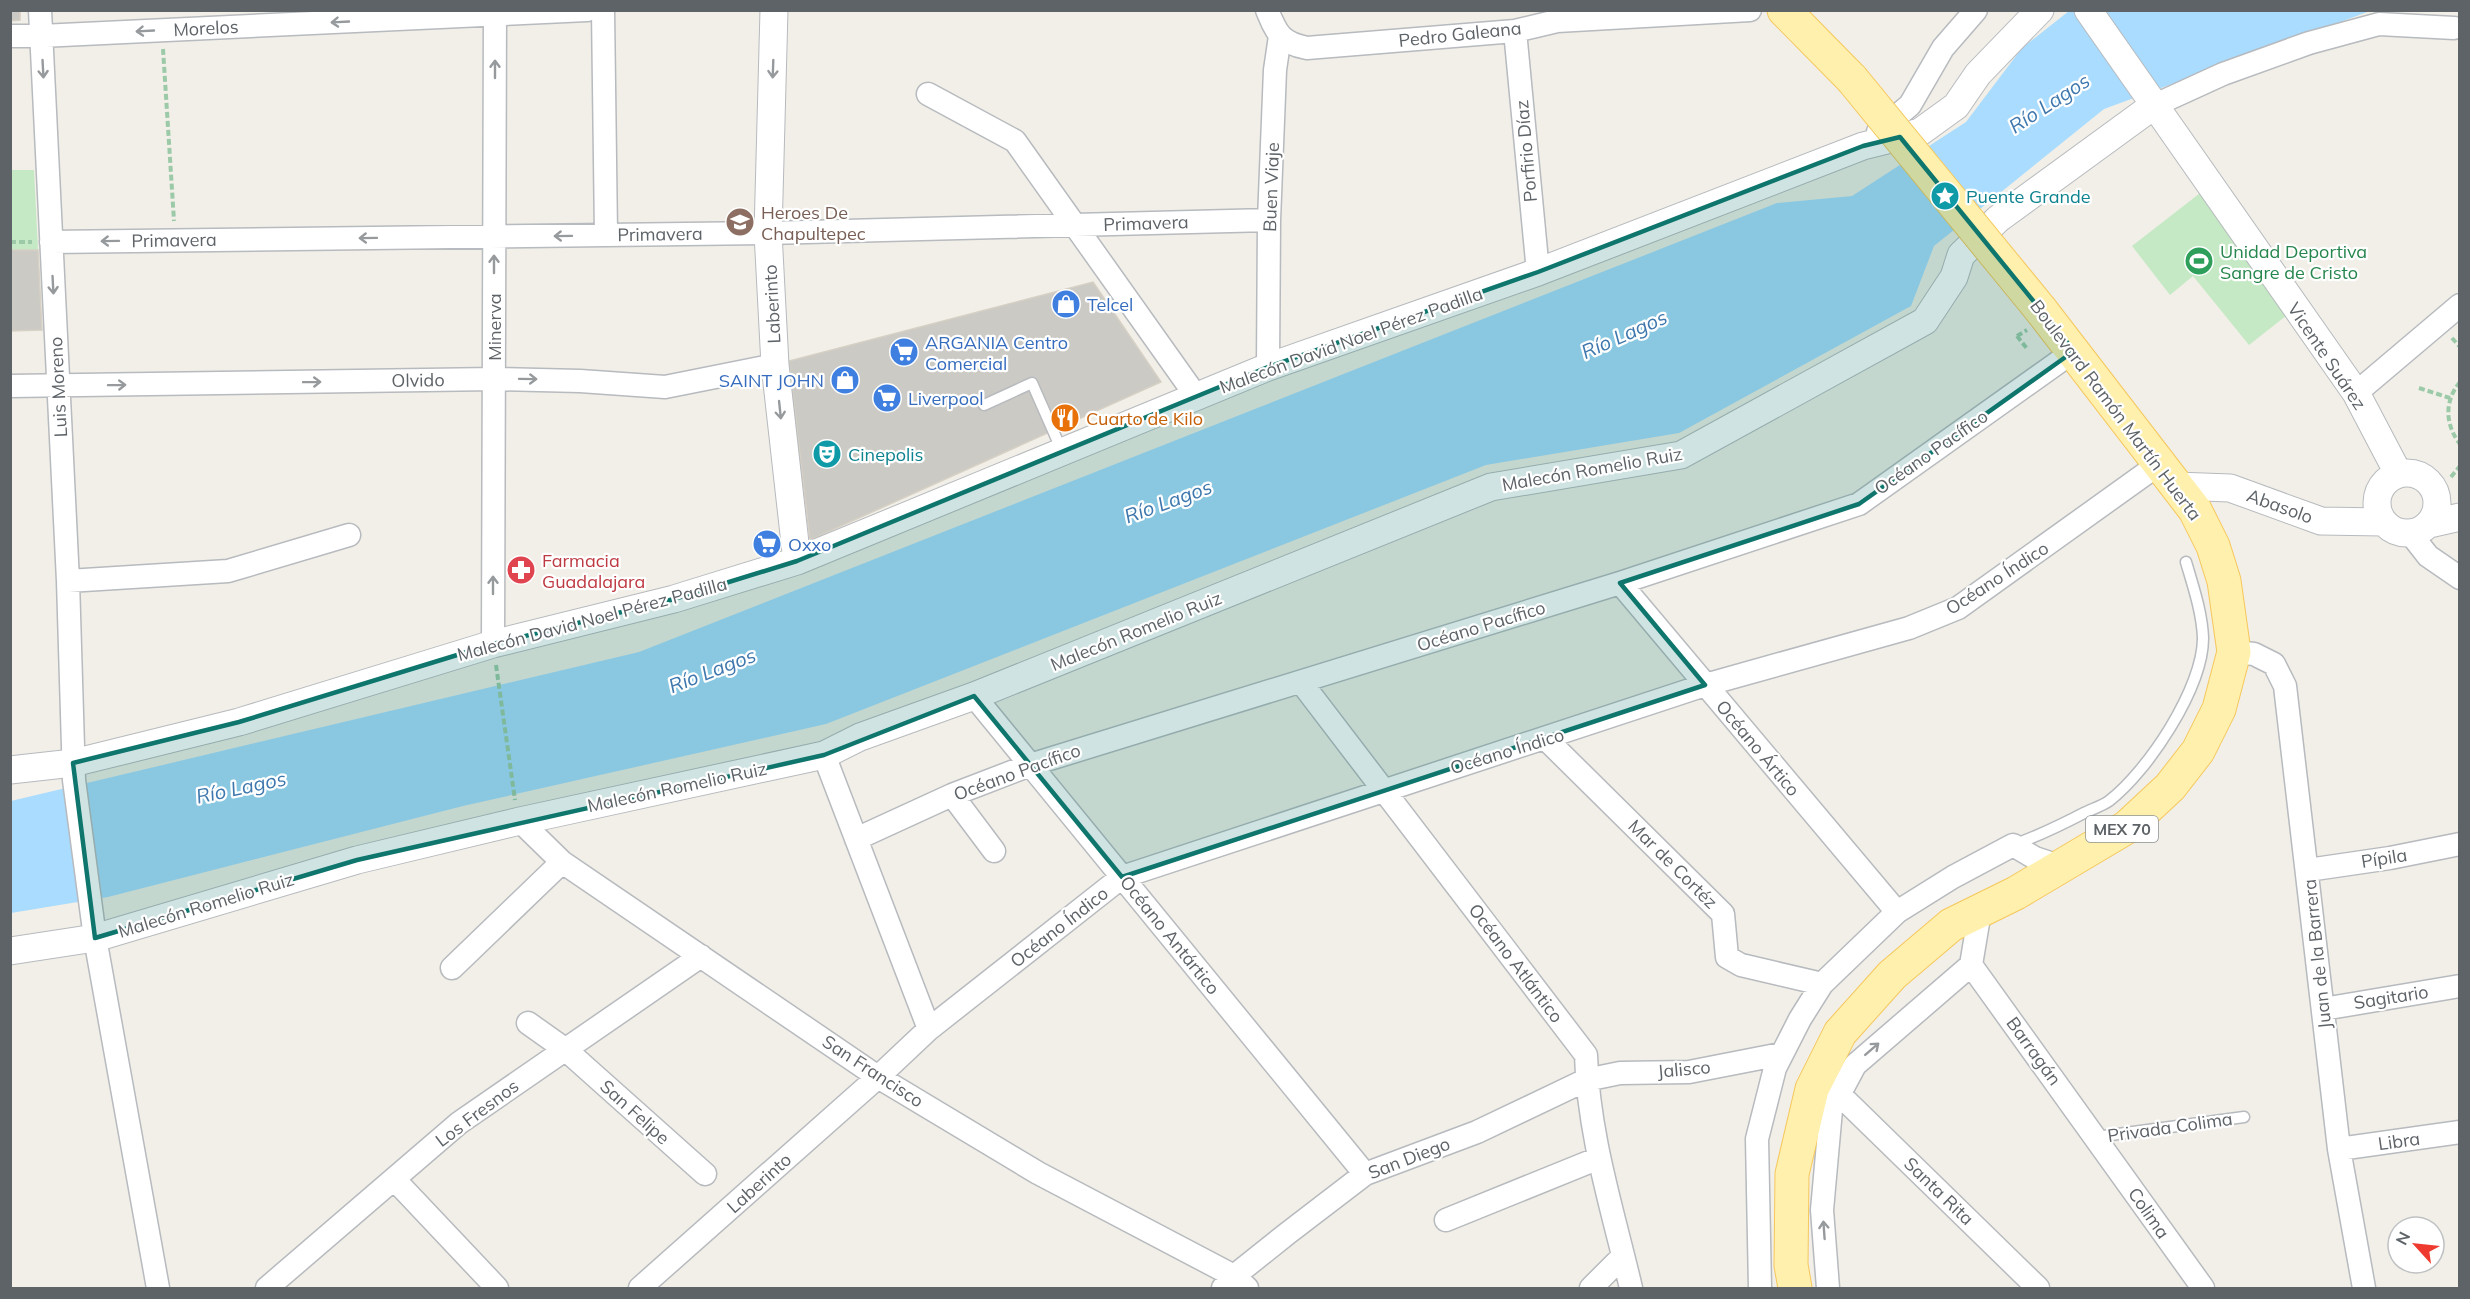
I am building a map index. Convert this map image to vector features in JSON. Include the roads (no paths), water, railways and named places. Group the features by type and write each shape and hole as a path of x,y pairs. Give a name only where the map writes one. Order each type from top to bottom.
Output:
{"main road":[{"name":"Boulevard Ramón Martín Huerta","path":"1793,16 1852,79 2041,310 2194,510 2213,546 2224,581 2234,652 2219,709 2198,750 2170,787 2127,827 2016,893 1951,925 1892,975 1840,1034 1812,1089 1791,1174 1791,1265 1795,1288"}],"street":[{"name":"Luis Moreno","path":"40,10 68,581 74,771 94,927 158,1288"},
{"name":"Morelos","path":"10,36 162,30 232,19 587,10"},
{"path":"603,10 606,235"},
{"name":"Laberinto","path":"774,10 768,233 775,365 797,561"},
{"path":"1267,10 1280,36"},
{"name":"Pedro Galeana","path":"1280,36 1290,45 1307,48 1515,30 1557,16 1750,10"},
{"path":"1863,146 1910,105 1943,48 1976,10"},
{"name":"Malecón David Noel Pérez Padilla","path":"10,770 74,771 239,722 495,656 797,561 1268,367 1538,273 1863,146 1920,132 1956,106 1978,74 2040,10"},
{"name":"Vicente Suárez","path":"2088,10 2356,393 2398,473"},
{"name":"Minerva","path":"495,13 495,656"},
{"path":"2149,100 2309,43 2379,24 2455,24"},
{"name":"Porfirio Díaz","path":"1515,30 1538,273"},
{"name":"Buen Viaje","path":"1268,367 1269,220 1275,70 1280,36"},
{"path":"928,94 1015,141 1196,396"},
{"name":"Malecón Romelio Ruiz","path":"10,951 94,927 357,860 517,811 824,755 860,737 974,696 1491,487 1681,455 1925,321 1954,277 1961,255 1998,219 2149,100"},
{"name":"Primavera","path":"51,242 768,233 1269,220"},
{"path":"2356,393 2460,305"},
{"name":"Océano Pacífico","path":"856,839 952,795 1030,765 1620,583 1859,504 2074,351"},
{"name":"Olvido","path":"10,386 494,379 580,381 665,387 775,365"},
{"path":"2420,529 2437,506 2433,486 2418,474 2398,473 2389,478 2378,494 2378,513 2391,529 2420,529 2460,517"},
{"name":"Abasolo","path":"2168,475 2230,488 2321,521 2383,522"},
{"name":"Océano Índico","path":"878,1077 929,1029 1122,877 1705,685 1909,628 1958,608 2168,475"},
{"path":"2420,529 2428,556 2460,578"},
{"path":"68,581 228,571 349,535"},
{"name":"Océano Ártico","path":"1620,583 1898,912"},
{"name":"Juan de la Barrera","path":"2234,652 2254,654 2274,664 2285,686 2339,1149 2364,1288"},
{"name":"Océano Atlántico","path":"1301,682 1586,1055 1586,1080 1599,1158 1631,1288"},
{"name":"Océano Antártico","path":"974,696 1365,1174"},
{"name":"Mar de Cortéz","path":"1546,739 1723,914 1727,957 1741,965 1822,984"},
{"path":"824,755 929,1029"},
{"path":"952,795 994,850"},
{"name":"San Francisco","path":"517,811 562,862 878,1077 1038,1173 1235,1284"},
{"name":"Pípila","path":"2308,870 2390,858 2460,844"},
{"path":"1760,1288 1757,1139 1781,1054 1822,984 1898,912 1953,877 2013,845 2035,858 2059,866"},
{"path":"452,968 562,862"},
{"path":"1828,1288 1822,1210 1831,1110 1854,1065 1971,965 1980,911"},
{"name":"Los Fresnos","path":"279,1285 394,1179 459,1123 701,956"},
{"name":"Barragán","path":"1971,965 2096,1137"},
{"name":"Sagitario","path":"2323,1009 2460,986"},
{"name":"San Felipe","path":"528,1023 566,1050 705,1174"},
{"name":"Jalisco","path":"1586,1080 1620,1073 1689,1072 1781,1054"},
{"name":"Laberinto","path":"640,1288 878,1077"},
{"name":"San Diego","path":"1235,1284 1365,1174 1477,1132 1586,1080"},
{"name":"Santa Rita","path":"1839,1094 2038,1288"},
{"name":"Libra","path":"2339,1149 2460,1132"},
{"name":"Colima","path":"2096,1137 2203,1288"},
{"path":"1446,1220 1599,1158"},
{"path":"394,1179 497,1288"},
{"path":"1765,1288 1791,1225"},
{"path":"1591,1288 1623,1256"}],"lane":[{"path":"984,405 1032,383 1062,451"},
{"path":"2013,845 2046,832 2109,801 2149,760 2168,733 2196,676 2203,639 2198,602 2186,562"},
{"name":"Privada Colima","path":"2096,1137 2244,1117"}],"water":[{"name":"Río Lagos","path":"2069,11 2370,11 2104,109 1934,246 1911,306 1679,433 1486,465 826,724 463,806 108,897 11,913 11,801 639,652 1777,203 1852,196 1966,122 2022,48"}],"place":[{"name":"Puente Grande","path":"1945,196"},
{"name":"Heroes De Chapultepec","path":"740,222"},
{"name":"Unidad Deportiva Sangre de Cristo","path":"2199,261"},
{"name":"Telcel","path":"1066,304"},
{"name":"ARGANIA Centro Comercial","path":"904,352"},
{"name":"SAINT JOHN","path":"845,380"},
{"name":"Liverpool","path":"887,398"},
{"name":"Cuarto de Kilo","path":"1065,418"},
{"name":"Cinepolis","path":"827,454"},
{"name":"Oxxo","path":"767,544"},
{"name":"Farmacia Guadalajara","path":"521,570"}]}
